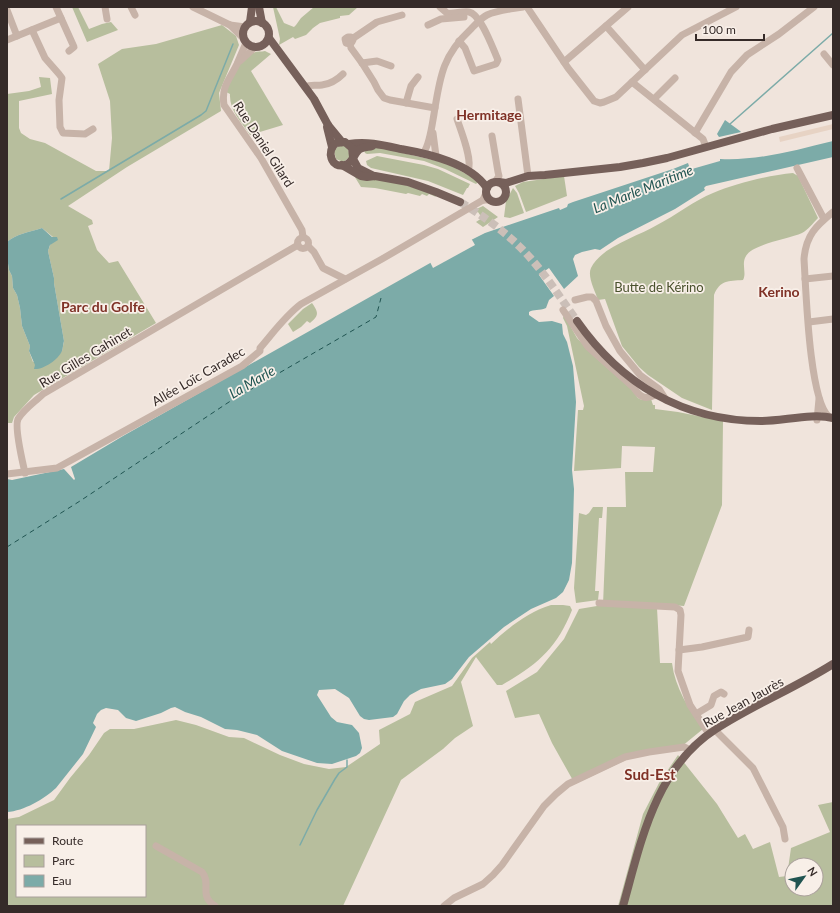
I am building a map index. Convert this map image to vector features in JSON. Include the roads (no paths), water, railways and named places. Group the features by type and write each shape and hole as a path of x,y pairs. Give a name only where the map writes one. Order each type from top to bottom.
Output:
{"main road":[{"path":"252,7 248,24 243,30 244,40 250,46 271,50 284,59"},
{"path":"259,7 262,23"},
{"path":"248,24 256,21 262,23 268,29 269,38 322,111 328,124 354,151 353,158 358,168 375,176 421,186 460,202"},
{"path":"258,47 266,43 269,38"},
{"path":"486,195 489,184 496,182 506,183 528,176 620,167 643,163 833,115"},
{"path":"328,124 327,127 332,147 330,154 332,161 361,176 375,176"},
{"path":"332,147 336,143 360,142 424,152 504,185 506,192"},
{"path":"342,165 348,164 362,148 382,145"},
{"path":"471,172 486,195 495,202 500,201 505,196 506,192 520,182 545,175"},
{"path":"577,321 595,346 627,375 655,395 697,412 730,420 764,421 805,418 832,419"},
{"name":"Rue Jean Jaurès","path":"623,906 645,830 654,805 666,783 690,750 712,732 812,678 833,664"}],"street":[{"path":"56,7 74,49"},
{"path":"131,7 135,16"},
{"path":"193,7 230,24 244,40"},
{"path":"440,7 447,12 469,12 478,18 498,60 496,64 474,71 465,48 459,41"},
{"path":"428,25 441,18 478,18 497,10 527,7 588,95 597,102 604,102 614,98 682,35 736,7"},
{"path":"564,62 628,7"},
{"path":"695,133 731,72 747,55 779,34 814,7"},
{"path":"107,8 107,19"},
{"path":"7,10 17,36"},
{"path":"402,15 377,22 351,41 351,48 383,96 390,100 435,108"},
{"path":"7,40 61,18"},
{"path":"424,152 432,129 442,69 446,59 478,18"},
{"path":"230,24 248,24"},
{"path":"606,26 645,70"},
{"path":"32,30 45,58 62,78 59,100 60,129 64,133 85,134 93,129"},
{"name":"Rue Daniel Gilard","path":"244,40 237,64 225,84 223,97 224,105 261,158 300,227 303,237"},
{"name":"Rue Daniel Gilard","path":"237,64 258,47"},
{"path":"824,54 833,65"},
{"path":"362,63 377,61 391,66"},
{"path":"305,87 327,84 339,78 343,74"},
{"path":"406,103 411,86 418,77"},
{"path":"654,99 675,78"},
{"path":"632,82 703,140 706,147"},
{"path":"518,99 528,176"},
{"path":"457,119 466,144 471,172"},
{"path":"432,129 436,156"},
{"path":"492,136 499,176 496,182"},
{"path":"797,168 824,219"},
{"name":"Allée Loïc Caradec","path":"7,474 57,468 242,366 260,351 260,348 296,307 388,255 486,195"},
{"path":"832,419 824,411 819,398 812,367 804,259 808,240 814,229 833,212"},
{"path":"308,246 302,248 298,245 298,241 303,237 308,240 308,246 314,252 323,268 345,279"},
{"name":"Rue Gilles Gahinet","path":"25,473 18,421 24,411 43,394 298,245"},
{"path":"805,280 833,276"},
{"path":"575,300 592,297 596,300 606,326 620,351 640,375 658,389 666,400"},
{"path":"563,310 588,347 634,388 641,397 648,398 655,395"},
{"path":"809,322 833,319"},
{"path":"816,418 819,398"},
{"path":"599,603 675,607 680,610 680,650 677,663 678,671 687,698 696,714 712,732 753,768 783,827 785,840"},
{"path":"680,650 748,637 749,630"},
{"path":"696,714 711,705 714,696 721,692 724,694"},
{"path":"444,906 454,898 483,884 493,875 502,865 544,806 568,784 613,762 630,756 684,747 690,750"},
{"path":"156,846 202,872 206,878 206,897 209,902 215,906"}],"water":[{"path":"725,120 741,132 719,137 717,134"},
{"path":"833,141 833,157 706,186 704,188 705,190 675,209 618,238 600,250 595,249 575,255 573,259 578,276 564,289 549,268 539,275 554,296 549,300 546,308 531,311 529,312 529,315 539,322 552,321 562,324 563,334 567,342 573,366 576,402 572,470 574,489 572,563 569,580 563,592 556,598 531,609 504,627 469,657 452,679 445,684 421,689 410,695 404,701 397,714 393,717 369,720 364,719 360,716 349,698 335,689 319,690 317,695 331,717 337,722 352,725 359,733 362,748 360,753 356,756 332,764 317,763 282,751 257,735 237,730 225,729 201,717 175,707 136,721 126,718 118,710 106,708 97,714 93,723 96,727 83,754 56,788 46,796 27,807 7,812 7,479 12,480 64,469 74,480 71,467 123,436 485,233 559,208 560,210 573,202 688,163 690,169 692,169 720,161 720,159 763,157"},
{"path":"42,228 52,237 57,237 58,240 50,245 48,251 64,341 62,351 54,361 42,368 34,369 35,365 29,351 30,346 22,326 17,295 13,288 12,276 9,270 7,242 19,235"}],"waterway":[{"path":"730,124 833,33"},
{"path":"61,199 206,111 233,44"},
{"path":"300,845 317,810 335,779 339,773 347,767 347,760"}],"tunnel":[{"path":"460,202 492,223 529,256 544,274 577,321"}],"district":[{"name":"Hermitage","path":"489,115"},
{"name":"Kerino","path":"779,292"},
{"name":"Parc du Golfe","path":"103,307"},
{"name":"Sud-Est","path":"650,775"}],"water label":[{"name":"La Marle Maritime","path":"643,189"},
{"name":"La Marle","path":"252,382"}],"park label":[{"name":"Butte de Kérino","path":"659,287"}]}
